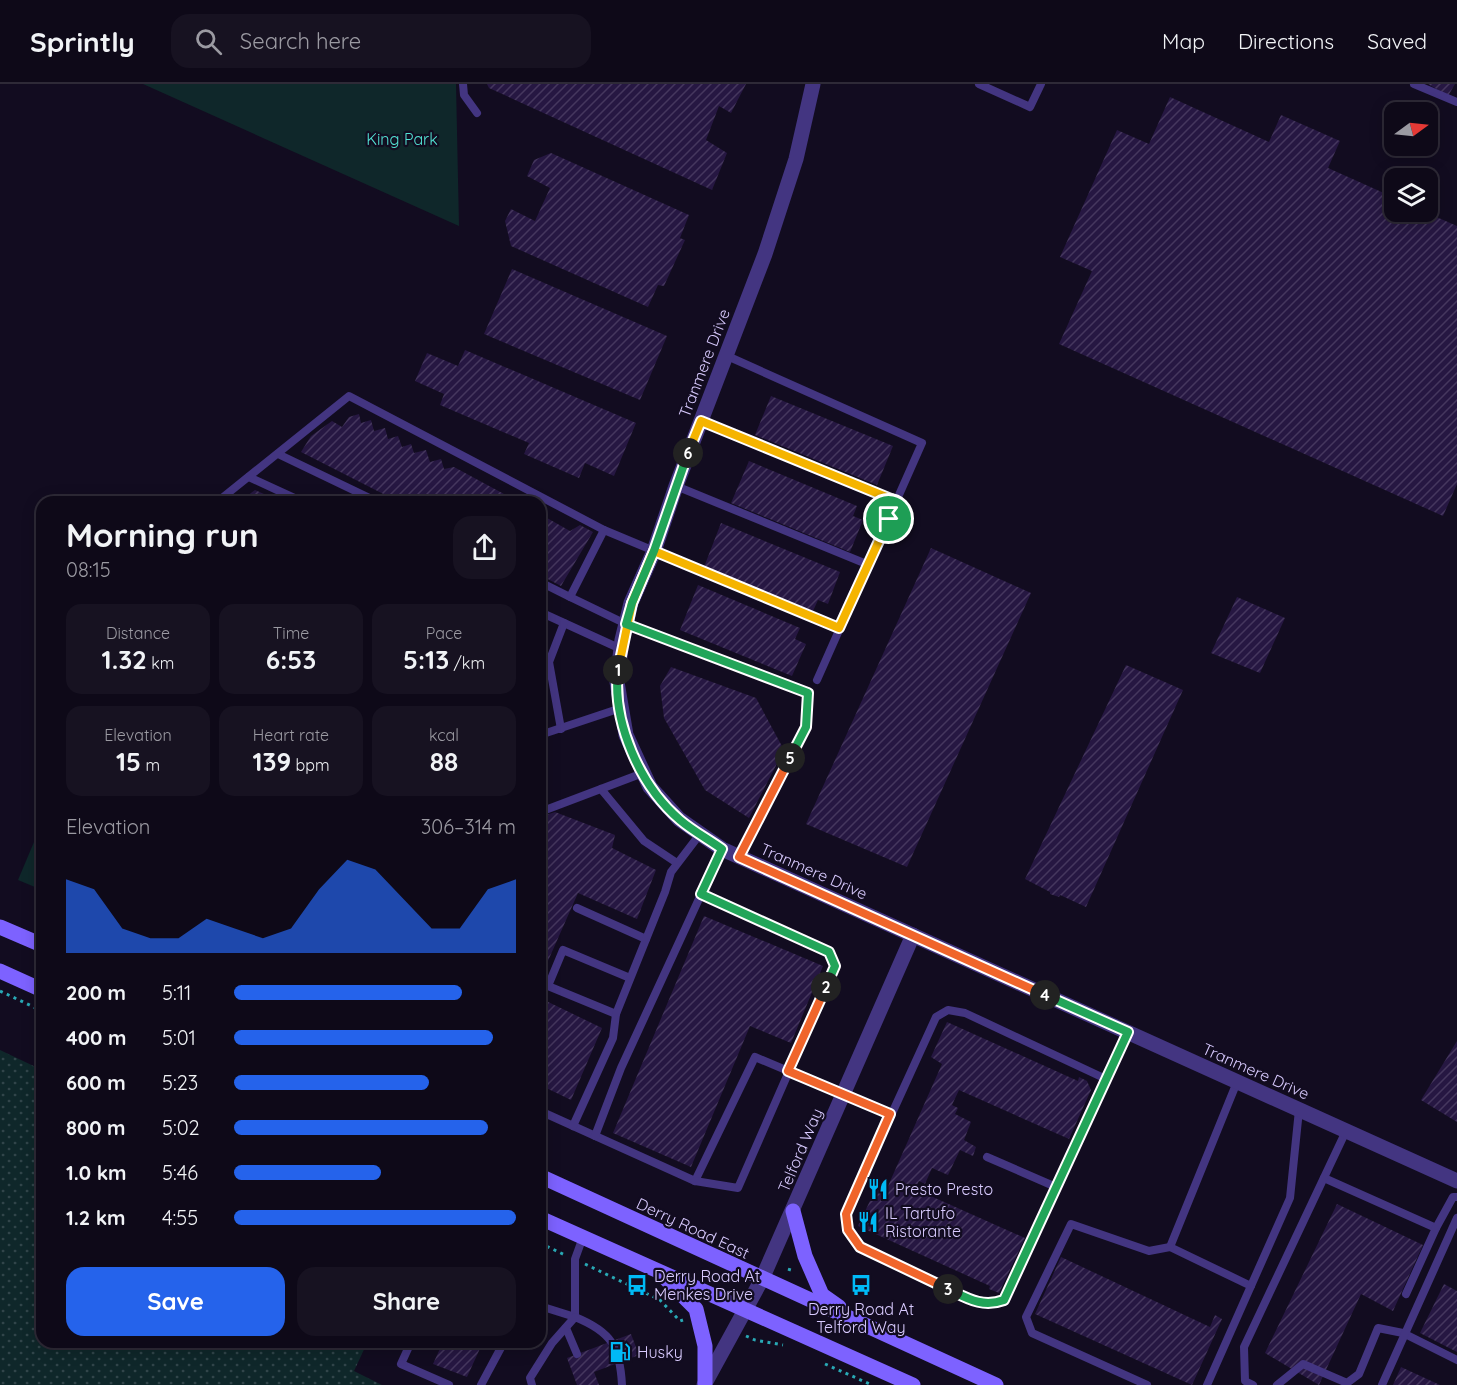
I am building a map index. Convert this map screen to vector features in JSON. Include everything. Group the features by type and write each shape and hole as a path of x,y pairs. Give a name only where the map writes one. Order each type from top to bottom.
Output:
{"main road":[{"path":"0,927 36,942"},
{"path":"0,971 36,987"},
{"name":"Derry Road East","path":"546,1179 871,1330 996,1385"},
{"path":"793,1211 804,1256 822,1295 871,1330"},
{"path":"546,1221 913,1385"},
{"path":"656,1270 696,1309 705,1346 704,1384"}],"street":[{"name":"Tranmere Drive","path":"813,84 796,159 776,224 626,624 617,682 626,735 650,787 679,819 722,849 1457,1181"},
{"name":"Telford Way","path":"704,1384 762,1280 913,935"}],"lane":[{"path":"463,84 464,95 477,113"},
{"path":"979,84 1030,107 1041,84"},
{"path":"1414,84 1457,102"},
{"path":"725,355 922,443 817,680"},
{"path":"225,496 349,396 539,496"},
{"path":"701,421 896,501"},
{"path":"278,454 366,496"},
{"path":"249,477 290,496"},
{"path":"676,486 869,565"},
{"path":"546,500 604,530 839,628"},
{"path":"570,597 604,530"},
{"path":"546,585 626,624 808,693 806,727 739,857"},
{"path":"546,614 621,649"},
{"path":"561,729 549,662 564,622"},
{"path":"546,733 621,708"},
{"path":"546,810 644,773"},
{"path":"601,789 644,841 677,863"},
{"path":"573,1126 613,1038 616,1014 671,872 699,834"},
{"path":"595,1136 621,1068 722,849"},
{"path":"546,1114 696,1181 738,1188 835,966 829,952 701,894"},
{"path":"577,908 646,939"},
{"path":"616,1014 548,986 563,950 630,978"},
{"path":"1106,1079 964,1013 948,1010 936,1017 846,1214 848,1230 860,1247 975,1302 991,1304 1004,1300 1128,1032"},
{"path":"696,1181 755,1057 890,1114"},
{"path":"1170,1246 1237,1082"},
{"path":"1207,1385 1290,1198 1299,1110"},
{"path":"1247,1384 1244,1347 1346,1131"},
{"path":"987,1157 1056,1187"},
{"path":"1324,1178 1436,1228"},
{"path":"1406,1294 1436,1228 1453,1197 1457,1197"},
{"path":"1382,1385 1453,1237 1457,1218"},
{"path":"1147,1385 1032,1333 1026,1317 1071,1224 1149,1251 1170,1246 1251,1286"},
{"path":"532,1385 530,1378 552,1342 575,1317 575,1259 583,1237"},
{"path":"546,1308 589,1323 613,1341 621,1362 622,1385"},
{"path":"566,1328 577,1354"},
{"path":"1277,1385 1303,1364 1347,1383 1359,1374 1378,1328 1406,1334 1457,1360"},
{"path":"408,1348 401,1364 449,1385"},
{"path":"482,1385 501,1348"}],"path":[{"path":"0,992 36,1008"},
{"path":"546,1247 660,1300 680,1321 685,1319"},
{"path":"789,1271 791,1264"},
{"path":"749,1337 792,1349"},
{"path":"822,1362 872,1385"}],"green space":[{"name":"King Park","path":"143,84 456,84 459,226"},
{"path":"36,837 36,888 18,880"},
{"path":"0,1050 36,1067 36,1348 365,1348 354,1371 382,1385 0,1385"}],"building":[{"path":"487,84 746,84 731,113 719,106 706,140 727,153 712,190 489,88"},
{"path":"1428,84 1455,84 1448,96"},
{"path":"1170,97 1269,142 1281,115 1340,141 1328,168 1384,193 1384,222 1438,222 1438,218 1457,226 1457,484 1443,516 1059,344 1092,271 1060,257 1117,130 1149,144"},
{"path":"551,153 689,215 680,238 685,240 664,286 658,285 648,307 511,246 505,221 511,209 535,221 550,188 527,176 534,160"},
{"path":"512,269 667,336 640,400 484,334"},
{"path":"465,350 636,423 614,476 585,463 579,478 524,454 529,443 440,405 444,394 415,381 427,353 458,366"},
{"path":"771,396 893,446 877,485 755,435"},
{"path":"359,414 361,423 371,420 374,431 385,428 388,439 398,436 402,447 411,444 414,453 426,450 430,462 441,459 444,469 454,467 508,496 387,496 301,452 311,436 332,421 342,427 349,417"},
{"path":"749,461 857,506 853,516 863,520 850,552 731,503"},
{"path":"255,490 268,496 247,496"},
{"path":"546,517 570,531 580,525 593,532 561,586 546,578"},
{"path":"721,523 840,572 828,604 818,600 813,611 704,567"},
{"path":"931,548 1031,593 907,867 806,824"},
{"path":"698,585 800,628 795,639 806,644 792,676 680,630"},
{"path":"1237,597 1285,618 1260,673 1211,653"},
{"path":"1126,665 1183,690 1086,907 1060,895 1059,897 1050,894 1025,879"},
{"path":"671,667 756,698 784,750 749,818 705,790 664,718 660,686"},
{"path":"555,812 615,835 612,848 656,870 637,919 578,893 546,965 546,815"},
{"path":"704,916 823,966 791,1043 750,1026 691,1167 613,1133"},
{"path":"546,1001 602,1028 571,1100 546,1088"},
{"path":"947,1022 1078,1081 1079,1077 1087,1081 1091,1090 1069,1139 959,1090 952,1105 958,1108 955,1114 971,1122 964,1140 976,1147 973,1156 960,1150 948,1175 932,1168 925,1184 919,1181 915,1189 1025,1238 999,1293 989,1289 990,1286 858,1226 879,1182 888,1186 942,1064 931,1057"},
{"path":"1457,1041 1457,1122 1421,1100"},
{"path":"1337,1204 1423,1245 1393,1311 1361,1294 1319,1385 1265,1353"},
{"path":"1061,1257 1210,1327 1215,1315 1222,1319 1192,1385 1035,1314"},
{"path":"1444,1284 1457,1291 1457,1352 1420,1333"},
{"path":"631,1334 639,1355 594,1372 599,1385 577,1385 567,1358"},
{"path":"440,1348 480,1348 467,1377 433,1364"},
{"path":"1401,1367 1440,1385 1393,1385"}],"place":[{"name":"Presto Presto","path":"878,1189"},
{"name":"IL Tartufo Ristorante","path":"868,1222"},
{"name":"Derry Road At Menkes Drive","path":"637,1285"},
{"name":"Derry Road At Telford Way","path":"861,1285"},
{"name":"Husky","path":"620,1352"}],"route":[{"path":"889,519 839,628 654,551 632,603 626,624 617,682 626,735 650,787 679,819 722,849 701,894 829,952 835,966 788,1071 890,1114 846,1214 848,1230 860,1247 975,1302 991,1304 1004,1300 1128,1032 739,857 806,727 808,693 626,624 632,603 654,551 701,421 896,501 889,519"}]}
